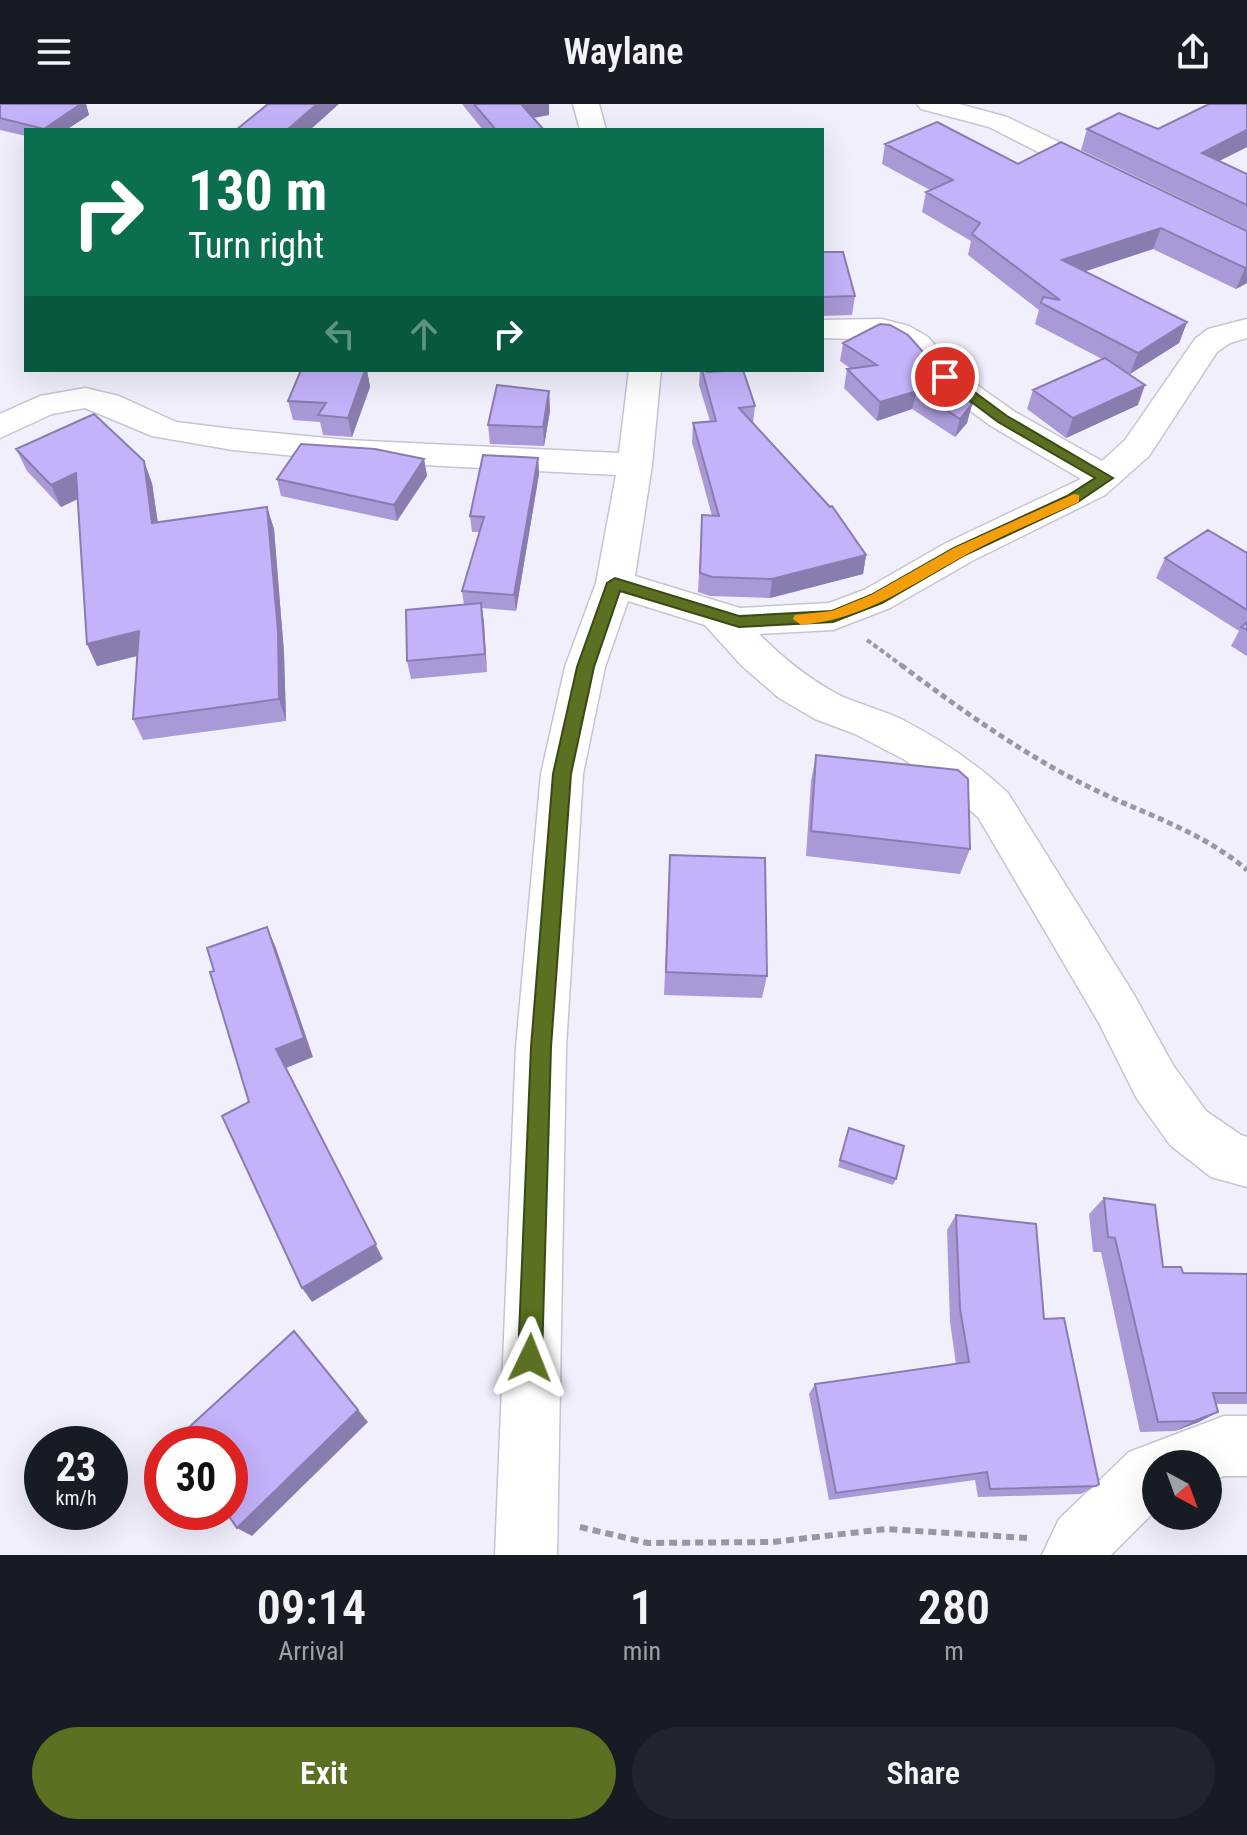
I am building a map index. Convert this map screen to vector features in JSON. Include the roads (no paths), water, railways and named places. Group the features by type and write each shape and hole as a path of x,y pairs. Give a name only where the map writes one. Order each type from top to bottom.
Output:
{"street":[{"path":"586,104 592,128"},
{"path":"930,104 998,122 1135,190"},
{"path":"824,329 882,328 898,333 917,344 945,377 1003,419 1106,478"},
{"path":"615,583 739,622 833,616 877,599 959,552 1072,499 1106,478 1137,448 1206,346 1219,336 1247,328"},
{"path":"525,1534 541,1047 562,774 585,667 615,583 635,465 645,372"},
{"path":"0,428 44,406 88,398 113,406 142,422 173,431 361,451 635,465"},
{"path":"720,618 767,669 824,705 871,724 936,759 966,778 993,805 1116,1008 1155,1082 1188,1128 1230,1159 1247,1162"},
{"path":"1213,1450 1224,1446 1247,1446"},
{"path":"1077,1548 1142,1481"}]}
